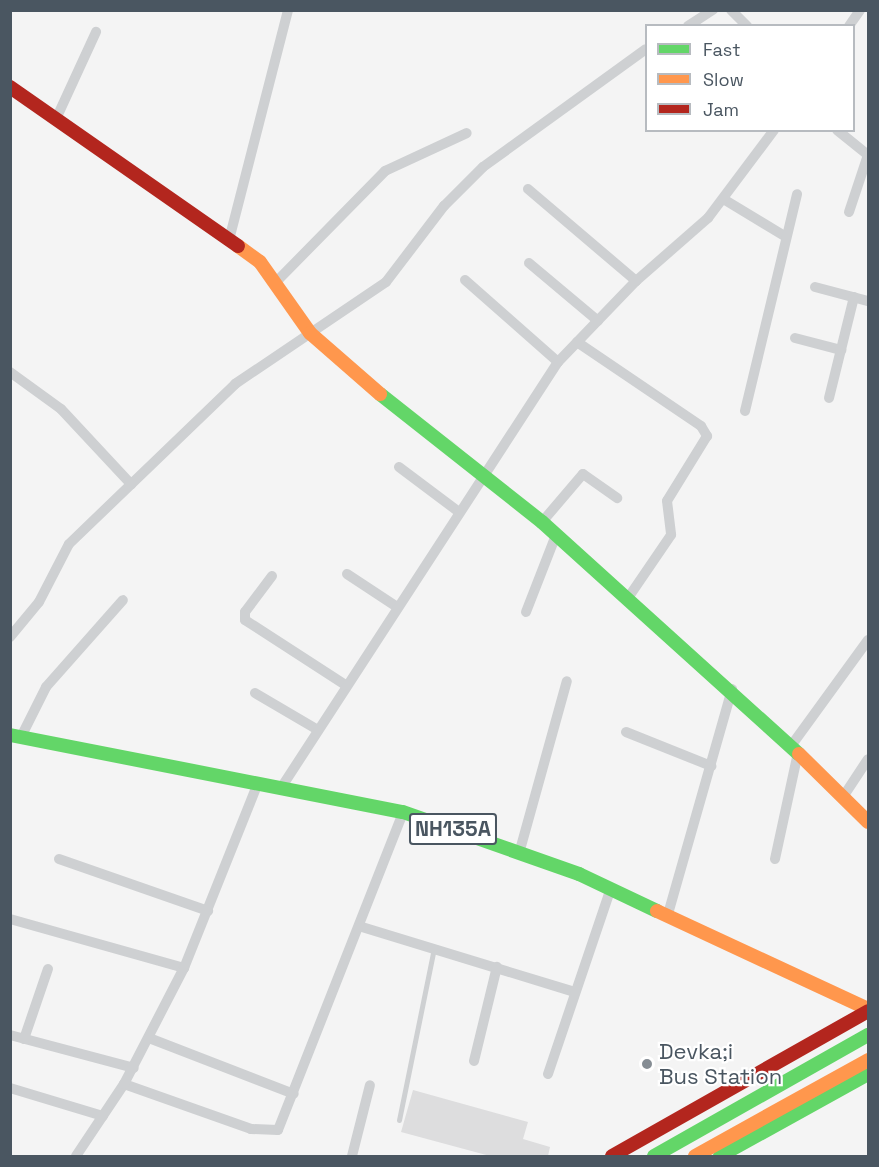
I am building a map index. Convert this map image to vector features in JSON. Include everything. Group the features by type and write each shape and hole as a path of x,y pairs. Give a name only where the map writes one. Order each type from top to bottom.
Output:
{"main road":[{"path":"10,87 229,240 278,280 310,333 340,363 542,522 732,689 868,822"},
{"name":"NH135A","path":"14,738 403,812 520,850 611,888 868,1010"},
{"path":"612,1156 868,1010"},
{"path":"654,1156 868,1035"},
{"path":"695,1156 868,1060"},
{"path":"720,1156 868,1074"}],"street":[{"path":"229,240 288,10"},
{"path":"691,24 713,10"},
{"path":"731,10 745,24"},
{"path":"850,24 860,10"},
{"path":"56,119 96,32"},
{"path":"10,637 39,602 69,544 126,478 235,384 386,282 444,206 483,167 645,50"},
{"path":"281,788 459,512 485,478 558,362 636,281 725,200 773,132"},
{"path":"839,132 868,155 849,212"},
{"path":"278,280 385,171 467,133"},
{"path":"528,189 636,281"},
{"path":"745,411 797,194"},
{"path":"725,200 786,237"},
{"path":"529,263 598,321"},
{"path":"465,280 558,362"},
{"path":"815,286 868,301"},
{"path":"830,398 854,297"},
{"path":"795,338 841,350"},
{"path":"577,342 701,426 707,436 667,501 671,535 628,598"},
{"path":"10,372 54,403 126,478"},
{"path":"399,467 459,512"},
{"path":"542,522 583,474 617,498"},
{"path":"526,612 556,535"},
{"path":"347,574 397,607"},
{"path":"272,576 245,612 245,620 347,686"},
{"path":"14,738 46,687 123,600"},
{"path":"775,859 794,750 868,640"},
{"path":"520,850 567,681"},
{"path":"668,914 732,689"},
{"path":"255,693 318,730"},
{"path":"626,732 711,766"},
{"path":"843,797 868,759"},
{"path":"76,1156 134,1068 184,968 258,783"},
{"path":"124,1084 273,1132 283,1125 362,927 403,812"},
{"path":"59,859 207,911"},
{"path":"548,1074 611,888"},
{"path":"10,919 184,968"},
{"path":"362,927 574,992"},
{"path":"474,1061 497,968"},
{"path":"24,1039 48,969"},
{"path":"10,1035 134,1068"},
{"path":"149,1038 294,1094"},
{"path":"352,1156 370,1085"},
{"path":"10,1088 103,1116"}],"lane":[{"path":"399,1120 435,948"}],"building":[{"path":"413,1090 528,1122 523,1139 550,1147 548,1156 490,1156 401,1132"}],"traffic: fast":[{"path":"380,394 542,522 799,754"},
{"path":"10,735 403,812 579,874 657,911"},
{"path":"654,1156 868,1035"},
{"path":"720,1156 868,1074"}],"traffic: slow":[{"path":"238,246 260,262 310,333 380,394"},
{"path":"799,754 868,822"},
{"path":"657,911 868,1009"},
{"path":"695,1156 868,1060"}],"traffic: jam":[{"path":"10,87 238,246"},
{"path":"612,1156 868,1011"}],"place":[{"name":"Devka;i Bus Station","path":"647,1064"}]}
